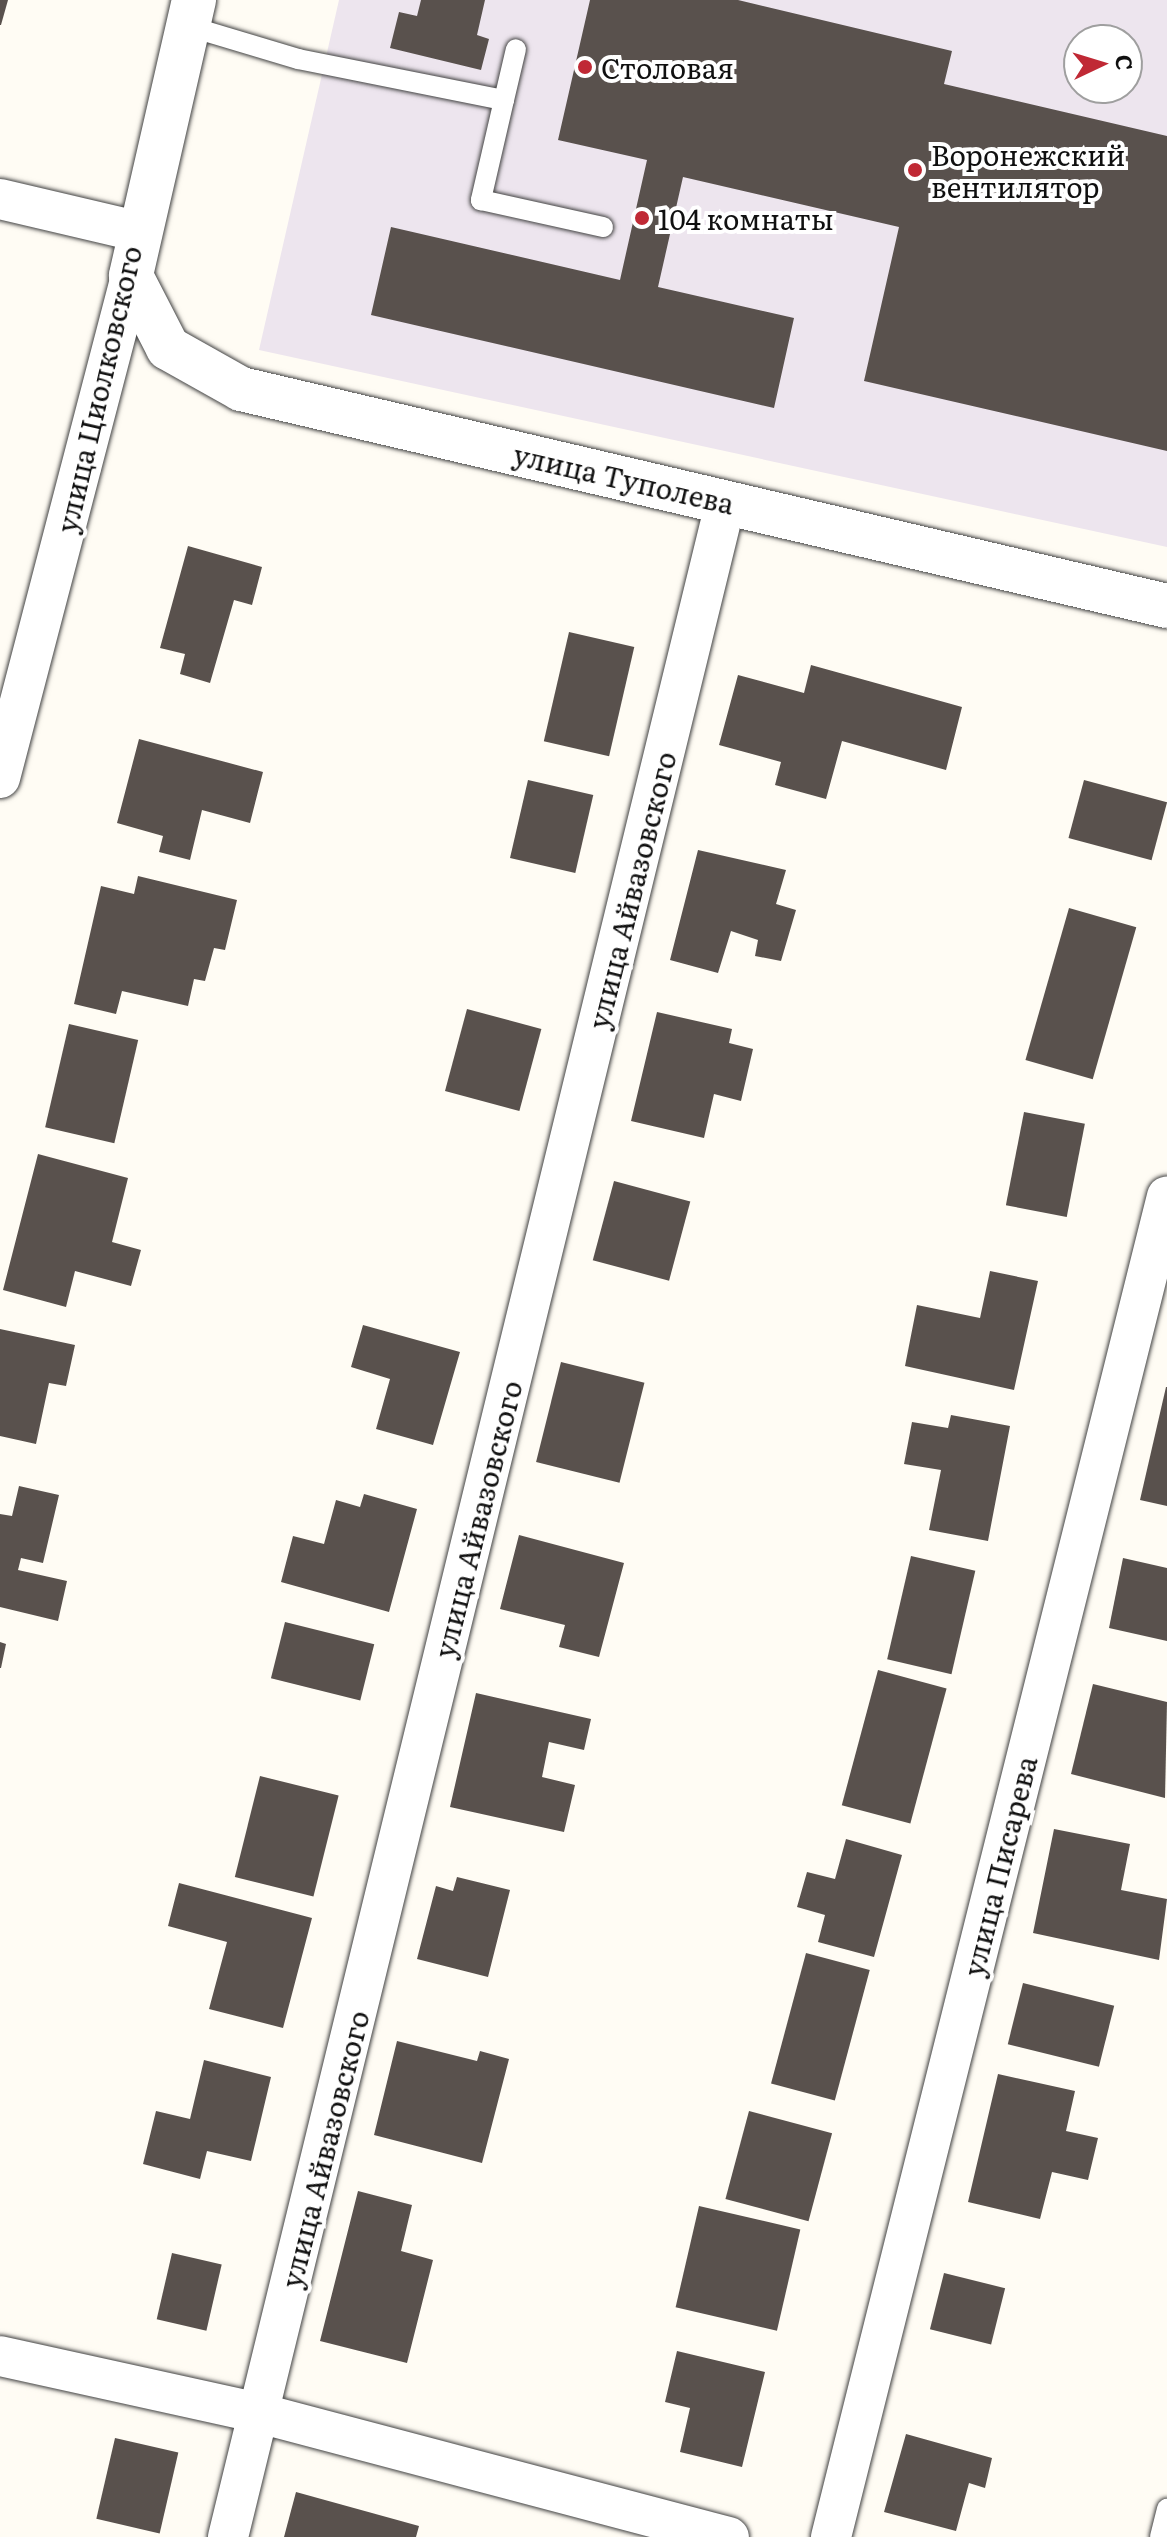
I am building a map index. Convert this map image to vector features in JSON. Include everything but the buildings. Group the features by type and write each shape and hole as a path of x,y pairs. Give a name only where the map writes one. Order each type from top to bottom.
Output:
{"street":[{"name":"улица Циолковского","path":"0,778 131,276 136,231 191,13"},
{"path":"0,199 136,231"},
{"name":"улица Туполева","path":"131,276 168,348 241,389 1167,606"},
{"name":"улица Айвазовского","path":"228,2537 726,501"},
{"name":"улица Писарева","path":"831,2537 1167,1196"},
{"path":"0,2356 259,2413 729,2537"}],"lane":[{"path":"191,13 298,59 504,100"},
{"path":"516,49 481,200 603,227"},
{"path":"1160,2537 1167,2509"}],"shaded area":[{"path":"339,0 1167,0 1167,547 259,350"}],"place":[{"name":"Столовая","path":"585,67"},
{"name":"Воронежский вентилятор","path":"915,170"},
{"name":"104 комнаты","path":"642,218"}]}
